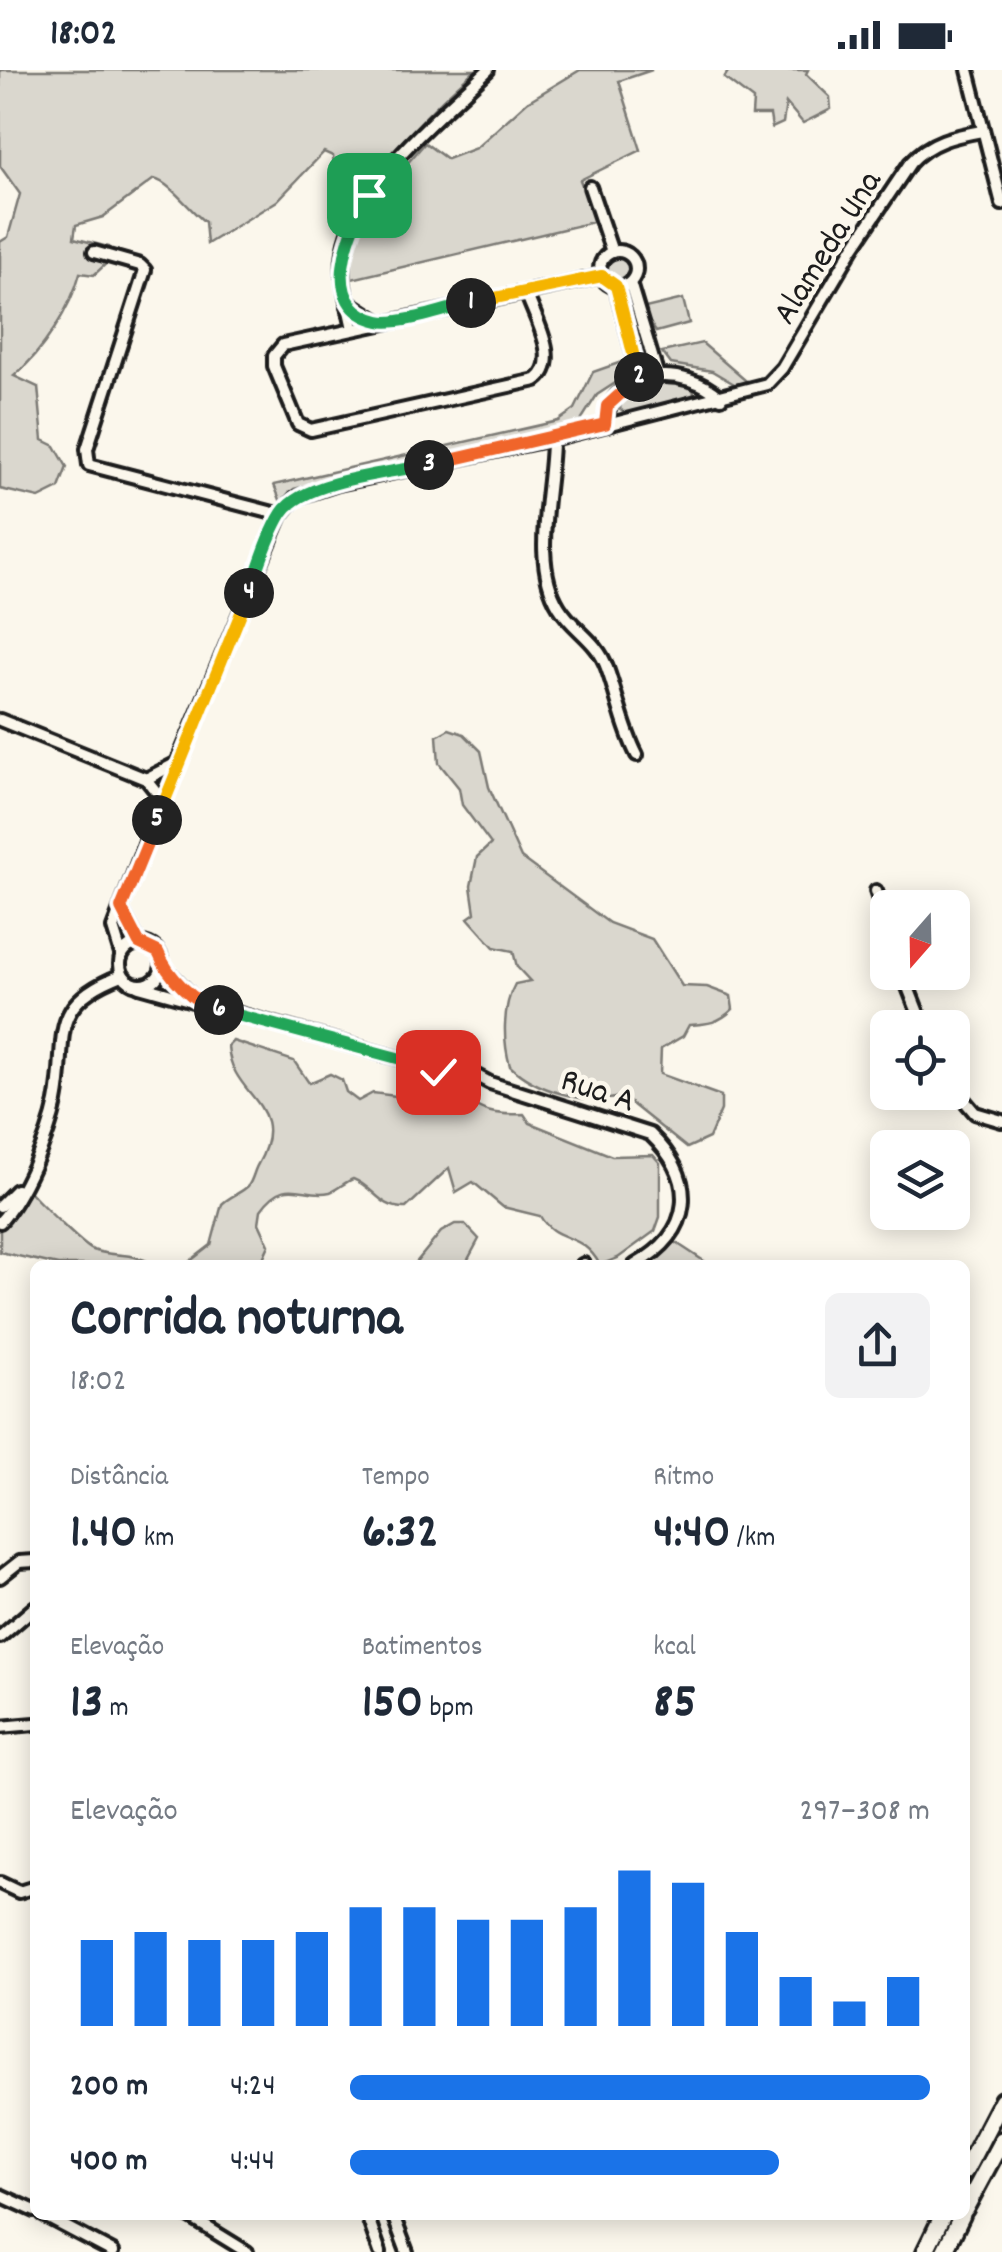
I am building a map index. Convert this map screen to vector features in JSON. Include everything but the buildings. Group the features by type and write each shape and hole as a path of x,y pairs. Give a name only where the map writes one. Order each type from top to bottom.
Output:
{"main road":[{"path":"970,2161 1002,2100"},
{"path":"970,2201 1002,2140"},
{"path":"925,2252 941,2220"},
{"path":"944,2252 960,2220"}],"street":[{"path":"353,329 342,276 344,249 369,195 399,158 488,70"},
{"path":"968,70 1002,204"},
{"name":"Alameda Una","path":"281,515 295,498 338,484 754,391 782,368 853,248 921,151 948,137 982,130"},
{"path":"590,187 612,252"},
{"path":"602,276 602,262 612,252 622,251 634,260 636,272 630,283 658,376"},
{"path":"94,252 140,265 145,270 87,449 89,466 281,515 113,928 122,954 122,976"},
{"path":"526,292 549,360 546,372 536,380 310,430 298,424 274,366 276,352 283,345 382,322 602,276 616,286 640,380"},
{"path":"616,286 630,283"},
{"path":"348,301 363,315 382,322"},
{"path":"627,328 642,324"},
{"path":"634,358 640,361 652,355"},
{"path":"605,424 607,406 640,380 658,376 689,378 721,398"},
{"path":"552,439 545,554 550,585 559,608 597,647 607,667 621,724 637,755"},
{"path":"0,720 146,779 162,800"},
{"path":"146,779 180,762"},
{"path":"121,908 139,943 153,947 162,965 200,1005"},
{"path":"122,954 139,943"},
{"path":"122,976 139,986 158,978 162,965"},
{"path":"0,1222 50,1125 66,1019 77,1002 97,985 122,976"},
{"name":"Rua A","path":"139,986 401,1059 447,1081 490,1083"},
{"name":"Rua A","path":"401,1059 451,1060 490,1083 650,1134 668,1152 682,1175 684,1198 673,1234 640,1260"},
{"path":"444,1062 438,1072 447,1081 459,1078 460,1067"},
{"path":"970,1109 974,1114 1002,1122"},
{"path":"0,1206 20,1186"},
{"path":"0,1576 19,1562 30,1561"},
{"path":"0,1636 30,1611"},
{"path":"0,1727 30,1724"},
{"path":"0,1883 20,1892 30,1889"},
{"path":"0,2195 30,2209"},
{"path":"52,2220 112,2252"},
{"path":"195,2220 247,2252"},
{"path":"368,2220 380,2252"},
{"path":"395,2220 407,2252"}],"shaded area":[{"path":"0,70 475,70 413,130 360,197 336,185 333,156 324,152 277,201 207,244 205,222 167,186 154,179 103,217 76,225 74,238 108,247 108,262 94,275 80,273 54,329 14,376 38,387 43,440 55,446 67,467 59,488 39,498 0,489 0,242 8,237 20,194 0,166"},
{"path":"580,70 652,70 619,81 641,150 580,180 597,221 352,279 352,259 364,222 386,188 425,143 447,159 476,148 527,102"},
{"path":"729,70 808,70 806,74 830,97 831,109 803,123 786,103 783,123 772,128 770,115 752,115 753,100 724,78"},
{"path":"618,256 627,260 631,269 627,278 618,282 609,278 605,269 609,260"},
{"path":"683,299 689,323 656,332 641,309"},
{"path":"702,343 752,386 741,388 712,371 671,364 662,352"},
{"path":"630,359 626,376 597,395 578,425 294,489 281,502 274,485 558,421 575,409 593,372"},
{"path":"677,379 693,384 694,396 629,415 620,409 622,396 655,381"},
{"path":"449,729 464,734 481,751 489,787 521,858 609,923 652,939 682,986 707,987 731,996 733,1009 728,1014 713,1022 689,1025 683,1036 661,1049 660,1074 721,1096 721,1110 709,1138 687,1148 622,1096 594,1099 563,1094 533,1082 510,1066 505,1036 508,1003 515,984 530,981 517,967 513,951 494,947 468,918 475,913 471,886 477,857 491,844 462,805 459,788 439,763 437,736"},
{"path":"233,1041 294,1061 309,1083 330,1074 342,1080 346,1092 358,1101 373,1093 411,1098 435,1087 483,1110 524,1114 530,1123 612,1156 653,1155 660,1163 660,1217 655,1231 618,1258 597,1260 577,1241 553,1231 540,1216 503,1207 473,1182 456,1192 449,1168 406,1208 390,1205 353,1179 330,1192 287,1190 270,1199 261,1210 259,1223 269,1245 262,1260 192,1260 211,1245 222,1204 248,1186 267,1144 264,1114 239,1078 228,1046"},
{"path":"29,1191 93,1250 144,1260 36,1260 0,1252 0,1229 13,1218"},
{"path":"455,1224 465,1224 479,1239 468,1260 418,1260 441,1232"},
{"path":"669,1238 702,1260 644,1260"}],"route":[{"path":"369,195 344,249 342,276 348,301 363,315 382,322 602,276 616,286 640,380 623,389 607,406 605,424 552,439 338,484 295,498 281,515 121,908 139,943 158,952 162,965 200,1005 401,1059 441,1079 438,1072"}]}
